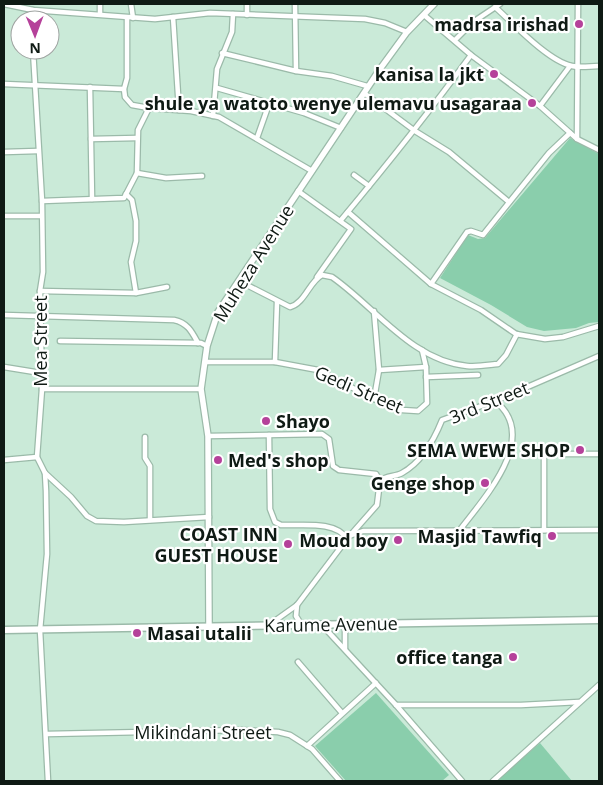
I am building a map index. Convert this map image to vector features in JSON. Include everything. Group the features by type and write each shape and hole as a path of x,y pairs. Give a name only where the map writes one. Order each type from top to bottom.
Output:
{"main road":[{"name":"Karume Avenue","path":"4,630 599,620"}],"street":[{"path":"4,4 33,10"},
{"path":"100,4 100,14"},
{"path":"131,4 133,18"},
{"path":"247,4 247,15"},
{"path":"295,4 296,71"},
{"name":"Muheza Avenue","path":"209,626 208,436 201,389 207,346 218,312 367,86 407,32 434,4"},
{"path":"455,40 473,22 500,4"},
{"path":"577,139 578,4"},
{"path":"495,7 550,54 570,66 599,66"},
{"path":"60,12 127,18 173,17 210,13 365,19 385,23 407,32"},
{"path":"213,116 217,88 217,69 222,54 228,47 232,32 233,14"},
{"path":"424,15 471,55 540,106 577,139 599,150"},
{"path":"173,17 179,110"},
{"path":"127,18 127,78 124,89 125,98 132,105 213,116 232,123 312,171"},
{"path":"222,54 296,71 332,76 367,86"},
{"path":"341,220 394,153 415,131 471,55"},
{"name":"Mea Street","path":"33,60 42,201 43,272 40,291 42,315 42,389 39,404 37,456 45,473 47,554 40,630 48,781"},
{"path":"540,106 570,66"},
{"path":"4,84 34,83 124,89"},
{"path":"90,87 92,200"},
{"path":"217,88 304,113 341,128"},
{"path":"364,93 415,131 457,158 509,202"},
{"path":"256,138 269,104"},
{"path":"42,201 124,198 137,173 137,138 141,119 149,108"},
{"path":"431,284 467,232 471,231 482,236 549,154 570,133"},
{"path":"91,139 137,138"},
{"path":"4,152 38,151"},
{"path":"137,173 166,178 202,176"},
{"path":"354,176 369,186"},
{"path":"239,281 277,302 290,307 295,306 351,229 298,191"},
{"path":"126,194 132,200 136,221 136,241 130,262 136,293"},
{"path":"348,212 431,284 481,310 517,334 545,339 563,337 599,326"},
{"path":"4,216 41,216"},
{"path":"315,280 322,275 332,277 374,311 384,322 422,350 458,365 474,367 498,364 506,355 517,334"},
{"path":"40,291 136,293 167,287"},
{"path":"274,362 277,302"},
{"path":"374,311 380,370 374,399"},
{"path":"4,315 182,321 190,329 198,343"},
{"path":"60,341 198,343 207,346"},
{"name":"Gedi Street","path":"206,362 274,362 318,370 374,399 402,410 418,410 427,403 426,367 422,350"},
{"name":"3rd Street","path":"380,481 401,473 419,458 433,442 442,420 495,401 599,356"},
{"path":"4,367 41,373"},
{"path":"380,370 426,367"},
{"path":"426,377 478,375"},
{"path":"42,389 201,389"},
{"path":"459,530 486,495 512,450 513,430 509,418 506,410 495,401"},
{"path":"269,435 270,509 275,522 281,525 331,527 349,537"},
{"path":"208,436 327,436 333,466 339,470 376,474 380,481 377,505 349,537 297,605 269,625"},
{"path":"144,437 145,458 150,466 150,520"},
{"path":"544,530 544,450 555,450 566,454 599,454"},
{"path":"4,460 37,456"},
{"path":"45,473 71,497 87,516 96,521 124,522 209,517"},
{"path":"349,537 363,532 599,530"},
{"path":"297,605 296,616 301,624"},
{"path":"321,624 396,704 462,781"},
{"path":"344,649 345,624"},
{"path":"298,662 342,713"},
{"path":"307,746 376,683"},
{"path":"493,781 536,744 599,684"},
{"path":"396,704 521,705 579,702"},
{"name":"Mikindani Street","path":"47,734 266,731 290,735 307,746 340,781"}],"green space":[{"path":"570,138 599,154 599,322 589,323 576,328 544,331 527,327 491,305 440,278 468,235 478,239 485,238"},
{"path":"376,693 449,775 442,781 346,781 315,746"},
{"path":"540,743 572,781 496,781"}],"place":[{"name":"madrsa irishad","path":"579,24"},
{"name":"kanisa la jkt","path":"494,74"},
{"name":"shule ya watoto wenye ulemavu usagaraa","path":"532,103"},
{"name":"Shayo","path":"266,421"},
{"name":"SEMA WEWE SHOP","path":"580,450"},
{"name":"Med's shop","path":"218,460"},
{"name":"Genge shop","path":"485,483"},
{"name":"Masjid Tawfiq","path":"552,536"},
{"name":"Moud boy","path":"398,540"},
{"name":"COAST INN GUEST HOUSE","path":"288,544"},
{"name":"Masai utalii","path":"137,633"},
{"name":"office tanga","path":"513,657"}]}
